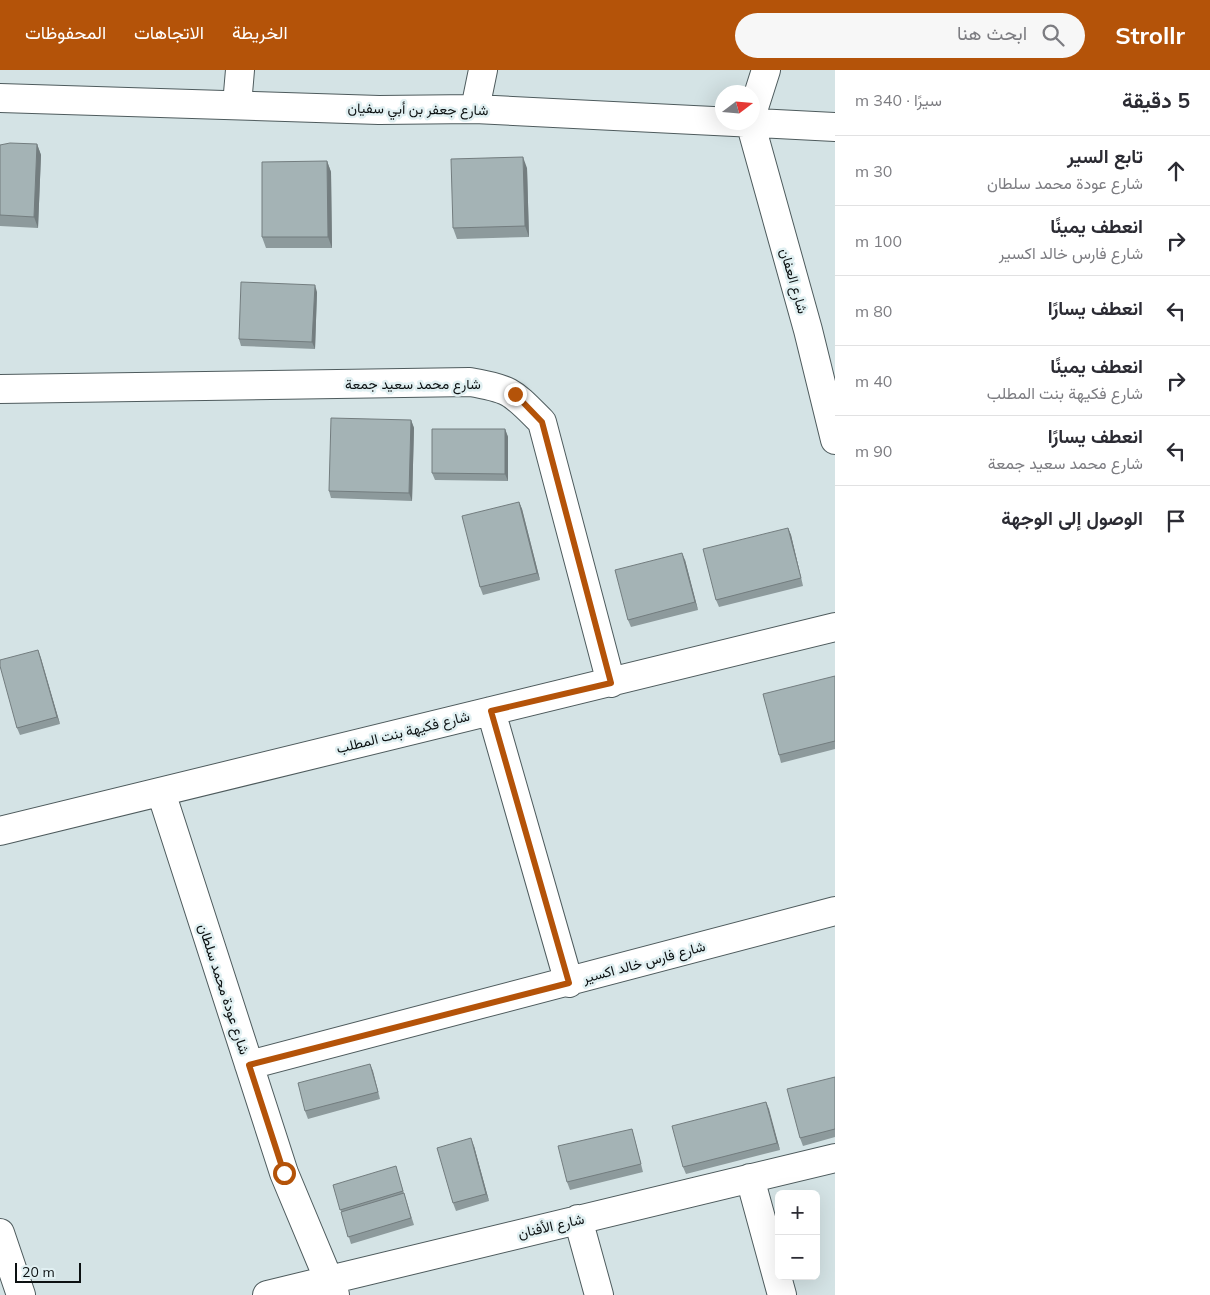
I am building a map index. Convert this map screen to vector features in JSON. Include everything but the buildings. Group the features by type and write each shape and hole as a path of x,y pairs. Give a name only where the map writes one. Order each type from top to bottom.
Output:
{"street":[{"path":"237,105 240,70"},
{"path":"474,109 483,70"},
{"path":"760,89 766,70"},
{"name":"شارع جعفر بن أبي سفيان","path":"0,98 379,110 474,109 715,121"},
{"name":"شارع جعفر بن أبي سفيان","path":"760,123 835,127"},
{"name":"شارع العفان","path":"752,130 808,330 835,440"},
{"name":"شارع محمد سعيد جمعة","path":"0,389 470,382 496,386 515,394 542,422 611,683"},
{"name":"شارع فكيهة بنت المطلب","path":"0,831 835,627"},
{"path":"491,711 569,983"},
{"name":"شارع عودة محمد سلطان","path":"161,792 284,1173 308,1234 333,1287"},
{"name":"شارع فارس خالد اكسير","path":"249,1065 569,983 835,911"},
{"name":"شارع الأفنان","path":"267,1295 333,1287 578,1220 835,1158"},
{"path":"750,1178 782,1295"},
{"path":"578,1220 599,1295"},
{"path":"0,1233 21,1295"}],"route":[{"path":"284,1173 249,1065 569,983 491,711 611,683 542,422 515,394"}]}
